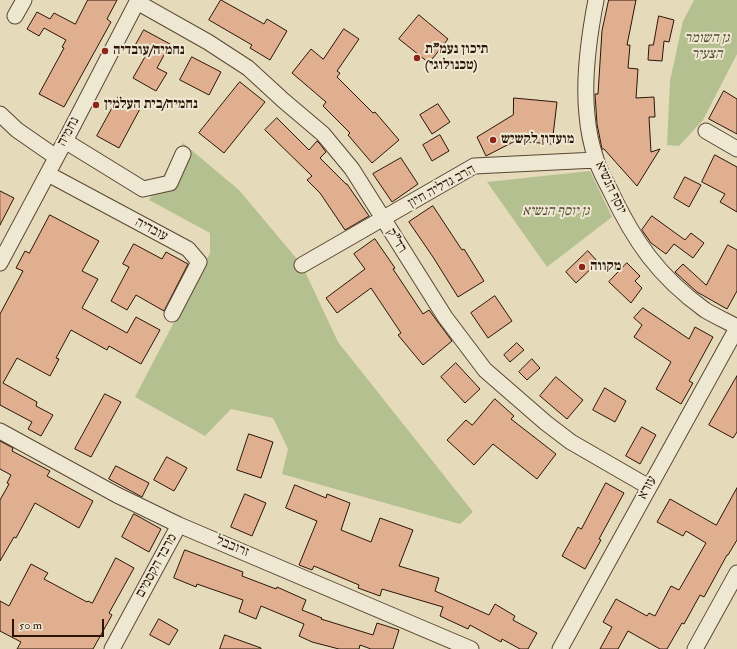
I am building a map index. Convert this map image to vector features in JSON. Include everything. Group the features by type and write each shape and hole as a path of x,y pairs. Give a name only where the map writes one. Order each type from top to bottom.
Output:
{"street":[{"path":"15,16 24,0"},
{"name":"יוסף הנשיא","path":"596,0 591,25 588,55 586,101 587,116 596,160 623,218 652,262 677,287 706,310 737,327"},
{"name":"נחמיה","path":"0,263 48,174 137,1"},
{"name":"רד\"ק","path":"137,1 208,42 248,68 323,134 352,169 445,317 485,370 546,423 571,442 649,487"},
{"path":"0,114 17,130 56,157"},
{"path":"0,127 17,130"},
{"path":"706,131 737,149"},
{"path":"65,141 143,189 170,183 183,154"},
{"name":"הרב גדליה חיון","path":"302,265 474,166 596,160"},
{"name":"עובדיה","path":"48,174 188,249 199,262 172,314"},
{"name":"עזרא","path":"560,649 737,327"},
{"name":"זרובבל","path":"0,431 117,495 179,525 471,649"},
{"name":"מרבד הקסמים","path":"112,649 179,525"},
{"path":"695,649 737,573"}],"green space":[{"name":"גן השומר הצעיר","path":"694,0 737,0 737,54 703,120 679,146 667,145 670,81 683,21"},
{"path":"183,143 239,190 302,265 338,342 473,512 460,524 282,474 288,449 273,418 231,409 205,436 135,397 210,253 210,233 149,200"},
{"name":"גן יוסף הנשיא","path":"590,171 612,217 547,267 487,182"}],"building":[{"path":"88,0 117,0 107,19 111,22 64,107 39,94 64,48 62,47 66,40 44,28 39,36 27,29 37,12 50,19 54,13 75,24"},
{"path":"221,0 264,24 267,19 287,31 270,60 250,48 252,45 209,20"},
{"path":"609,0 636,0 627,45 630,45 628,68 638,69 636,98 654,97 655,117 649,117 651,152 660,149 637,186 604,149 602,149 597,124 595,94 598,94 602,31"},
{"path":"419,15 448,39 429,63 399,39"},
{"path":"659,16 674,20 669,42 664,41 662,61 648,60 649,45 653,45"},
{"path":"344,29 359,39 337,71 340,73 337,77 373,113 375,112 399,140 372,163 348,135 350,133 323,106 326,102 292,73 311,49 323,59"},
{"path":"144,30 170,44 157,68 167,73 156,91 133,78 146,55 134,48"},
{"path":"192,57 221,72 209,95 180,80"},
{"path":"240,82 265,102 224,153 199,133"},
{"path":"724,91 737,99 737,134 709,119"},
{"path":"119,96 141,107 119,148 97,136"},
{"path":"514,98 557,102 552,144 515,141 486,156 477,137 513,115"},
{"path":"438,104 450,122 432,134 420,115"},
{"path":"277,118 309,150 317,141 320,144 326,152 320,158 347,184 369,216 345,230 320,193 307,180 312,176 265,130"},
{"path":"440,135 449,151 432,161 423,145"},
{"path":"715,155 737,167 737,212 720,202 725,194 702,182"},
{"path":"401,158 418,184 392,202 373,174"},
{"path":"685,177 701,185 689,207 674,198"},
{"path":"0,191 14,198 0,225"},
{"path":"433,206 462,250 464,249 484,281 458,297 409,222"},
{"path":"50,215 99,241 82,271 98,279 82,308 127,333 136,317 160,330 141,364 109,346 107,350 71,330 56,358 59,359 50,376 17,358 3,383 37,402 36,406 53,415 41,436 28,429 32,422 0,405 0,314 23,271 16,268 25,251 29,253"},
{"path":"652,216 685,240 691,233 704,243 693,258 674,244 666,254 651,243 642,230"},
{"path":"375,239 395,268 393,269 423,314 429,310 452,341 423,365 398,335 401,333 371,288 337,313 326,298 365,269 354,254"},
{"path":"134,244 162,259 166,252 188,264 164,311 136,295 127,310 111,301 129,267 123,264"},
{"path":"728,245 737,250 737,291 727,309 697,292 675,272 683,264 706,285"},
{"name":"מקווה","path":"588,251 598,262 576,283 566,272"},
{"path":"627,263 640,276 635,281 642,288 631,303 609,282"},
{"path":"495,296 512,321 488,338 471,313"},
{"path":"643,308 689,339 695,327 713,337 689,381 693,383 681,404 656,389 671,362 634,337 642,325 634,318"},
{"path":"517,343 524,350 510,362 504,355"},
{"path":"532,359 540,368 527,380 519,372"},
{"path":"456,363 480,389 465,403 441,377"},
{"path":"737,376 737,432 733,438 709,425"},
{"path":"556,377 583,400 567,419 540,396"},
{"path":"605,388 626,401 615,422 593,410"},
{"path":"105,394 121,402 91,457 75,449"},
{"path":"495,399 514,416 511,419 556,454 537,479 493,444 474,465 447,440 466,420 472,425"},
{"path":"642,427 656,435 640,464 626,456"},
{"path":"249,434 273,442 261,478 237,470"},
{"path":"0,441 13,448 12,451 50,471 47,476 93,501 79,528 35,503 16,538 14,537 0,561 0,500 9,484 7,483 11,475 0,469"},
{"path":"167,457 187,468 174,491 154,480"},
{"path":"116,466 149,483 142,497 109,479"},
{"path":"606,483 624,493 599,539 601,540 585,569 562,556 578,527 581,529"},
{"path":"295,485 326,498 327,494 350,503 341,530 371,542 380,518 413,530 399,566 439,578 435,591 489,615 495,604 515,616 513,620 537,633 528,649 520,649 502,639 501,642 470,625 468,629 440,616 443,607 382,589 380,596 358,588 359,585 314,566 312,570 299,565 317,521 286,508"},
{"path":"737,488 737,540 704,597 700,595 684,624 682,623 667,649 660,649 628,631 618,649 600,649 612,627 603,622 616,599 647,616 649,613 655,616 671,586 679,590 706,543 686,531 683,536 657,522 670,499 716,525"},
{"path":"245,494 266,503 252,536 231,527"},
{"path":"134,514 161,529 149,552 122,537"},
{"path":"185,550 243,572 242,576 276,589 277,587 306,600 302,610 322,618 321,619 373,635 377,623 399,630 393,649 371,649 360,645 359,649 339,649 312,642 299,636 304,624 261,606 256,619 239,612 243,600 197,584 196,587 174,578"},
{"path":"116,558 134,568 109,613 112,615 93,649 17,649 21,642 0,631 0,601 9,606 31,564 48,573 44,579 87,602 92,603"},
{"path":"159,619 178,630 169,645 150,635"},
{"path":"225,635 261,648 261,649 220,649"}],"place":[{"name":"נחמיה/עובדיה","path":"105,51"},
{"name":"תיכון נעמ\"ת (טכנולוגי)","path":"417,58"},
{"name":"נחמיה/בית העלמין","path":"96,105"},
{"name":"מועדון לקשיש","path":"493,140"},
{"name":"מקווה","path":"582,267"}]}
